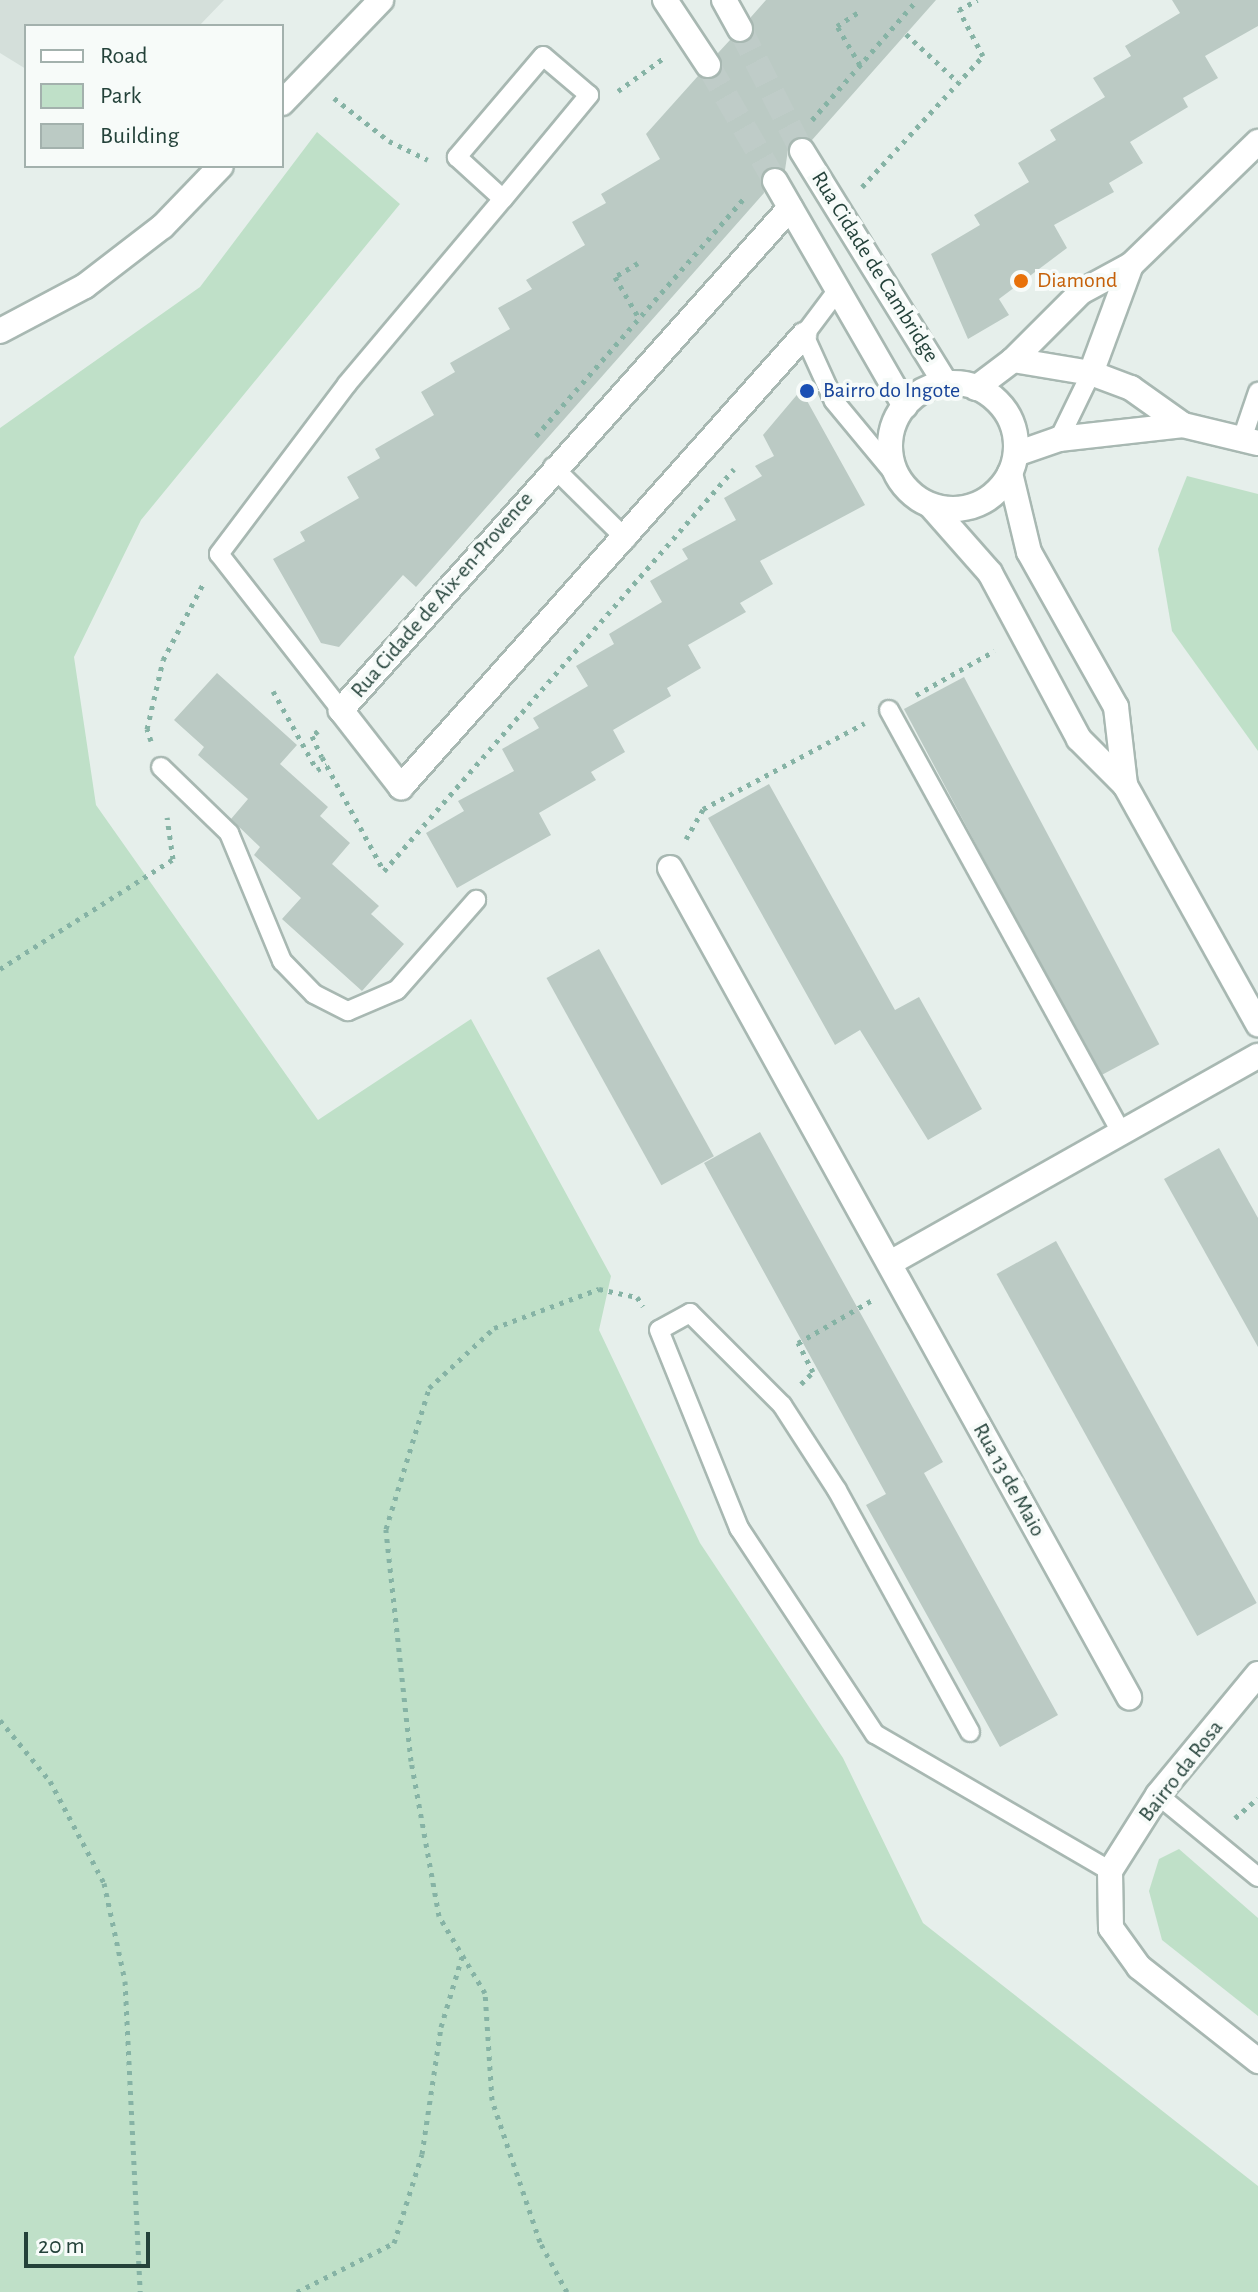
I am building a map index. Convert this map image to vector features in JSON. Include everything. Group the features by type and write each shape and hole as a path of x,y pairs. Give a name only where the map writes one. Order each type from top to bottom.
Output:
{"street":[{"path":"284,101 381,0"},
{"path":"665,0 693,37 708,65"},
{"path":"724,0 740,29"},
{"name":"Rua Cidade de Cambridge","path":"802,151 946,384"},
{"path":"1125,785 1116,707 1029,552 1007,414 976,388 1013,360 1081,292 1131,265 1254,151"},
{"path":"0,331 85,286 163,226 219,168"},
{"name":"Rua Cidade de Cambridge","path":"765,184 790,208 905,406 946,384 976,388"},
{"name":"Rua Cidade de Aix-en-Provence","path":"790,208 553,467 341,710 401,787 626,539 804,335"},
{"path":"1091,373 1131,265"},
{"path":"1013,360 1091,373 1131,388 1183,425"},
{"path":"905,406 890,441 898,478 931,506 990,573 1079,739 1125,785 1258,1024"},
{"path":"931,506 968,508 1000,489 1013,464 1059,439 1183,425 1250,441"},
{"name":"Rua 13 de Maio","path":"670,868 1129,1697"},
{"path":"890,1263 1258,1056"},
{"name":"Bairro da Rosa","path":"1110,1871 1158,1795 1258,1674"},
{"path":"1110,1871 1111,1928 1139,1967 1258,2061"}],"lane":[{"path":"341,710 219,554 347,384 503,199 589,95 543,56 457,157 503,199"},
{"path":"837,291 804,335 834,401 898,478"},
{"path":"1059,439 1091,373"},
{"path":"1250,441 1258,392"},
{"path":"553,467 626,539"},
{"path":"889,710 1122,1133"},
{"path":"161,767 229,833 282,961 314,994 348,1011 397,990 476,900"},
{"path":"970,1732 837,1490 782,1405 690,1313 659,1330 739,1528 875,1734 1110,1871"},
{"path":"1158,1795 1258,1877"}],"path":[{"path":"807,125 917,0"},
{"path":"840,210 983,56 959,10 977,0"},
{"path":"860,11 837,26 860,65"},
{"path":"906,34 958,83"},
{"path":"589,95 617,92 693,37"},
{"path":"344,106 426,160 457,157"},
{"path":"524,450 639,318 765,184"},
{"path":"638,263 615,277 639,318"},
{"path":"312,736 384,871 736,465"},
{"path":"670,868 703,809 1023,634"},
{"path":"273,691 317,770 327,765"},
{"path":"567,2292 540,2242 492,2100 485,1993 439,1916 411,1761 386,1529 429,1388 494,1328 599,1289 637,1297 659,1330"},
{"path":"813,1372 798,1343 865,1305"},
{"path":"0,1720 50,1781 104,1883 125,1981 140,2292"},
{"path":"297,2292 394,2243 422,2154 441,2027 463,1956"}],"shaded area":[{"path":"0,0 224,0 201,24 24,24 24,68 0,53"}],"green space":[{"path":"317,132 400,204 141,520 74,657 96,805 318,1120 471,1019 611,1276 599,1330 700,1543 843,1758 923,1923 1258,2186 1258,2292 0,2292 0,428 200,287"},
{"path":"1187,476 1258,494 1258,751 1172,631 1158,549"},
{"path":"1179,1849 1258,1918 1258,2016 1162,1940 1149,1891 1159,1859"}],"building":[{"path":"766,0 936,0 812,140 789,143 785,170 762,173 764,193 416,587 403,575 339,647 321,643 273,559 305,541 300,532 359,498 347,477 380,458 375,449 434,415 421,392 455,372 450,363 510,329 498,308 532,289 526,280 585,245 572,222 606,203 601,194 660,159 646,134 698,76 717,77 718,53 730,40 752,37 751,17"},
{"path":"1172,0 1258,0 1258,26 1205,56 1218,78 1183,98 1188,107 1130,142 1143,163 1109,183 1114,192 1054,225 1067,248 999,299 1009,315 968,339 931,254 980,225 974,215 1029,182 1018,163 1056,140 1050,130 1105,97 1093,78 1131,56 1125,46 1180,13"},
{"path":"801,390 865,505 760,561 773,584 740,603 746,612 688,645 701,668 667,688 671,696 613,730 625,752 591,772 596,780 539,813 551,835 457,888 426,833 464,811 458,801 514,771 502,749 539,728 533,718 588,686 576,666 614,644 609,634 662,602 650,581 688,559 682,549 736,520 724,498 762,476 755,466 774,456 763,435"},
{"path":"217,673 297,745 280,764 328,807 320,816 350,843 332,864 379,906 371,914 404,944 362,991 282,919 301,898 254,855 260,847 231,819 248,799 198,755 204,747 174,720"},
{"path":"964,677 1159,1044 1099,1076 904,709"},
{"path":"769,784 895,1010 919,997 982,1109 928,1140 860,1030 835,1045 708,818"},
{"path":"599,949 714,1156 661,1185 547,978"},
{"path":"760,1132 943,1462 924,1473 1058,1715 1000,1747 866,1505 886,1494 704,1163"},
{"path":"1219,1148 1258,1218 1258,1347 1164,1179"},
{"path":"1056,1241 1257,1603 1197,1636 997,1274"}],"tunnel":[{"path":"740,29 802,151"},
{"path":"708,65 775,181"}],"place":[{"name":"Diamond","path":"1021,281"},
{"name":"Bairro do Ingote","path":"807,391"}]}
